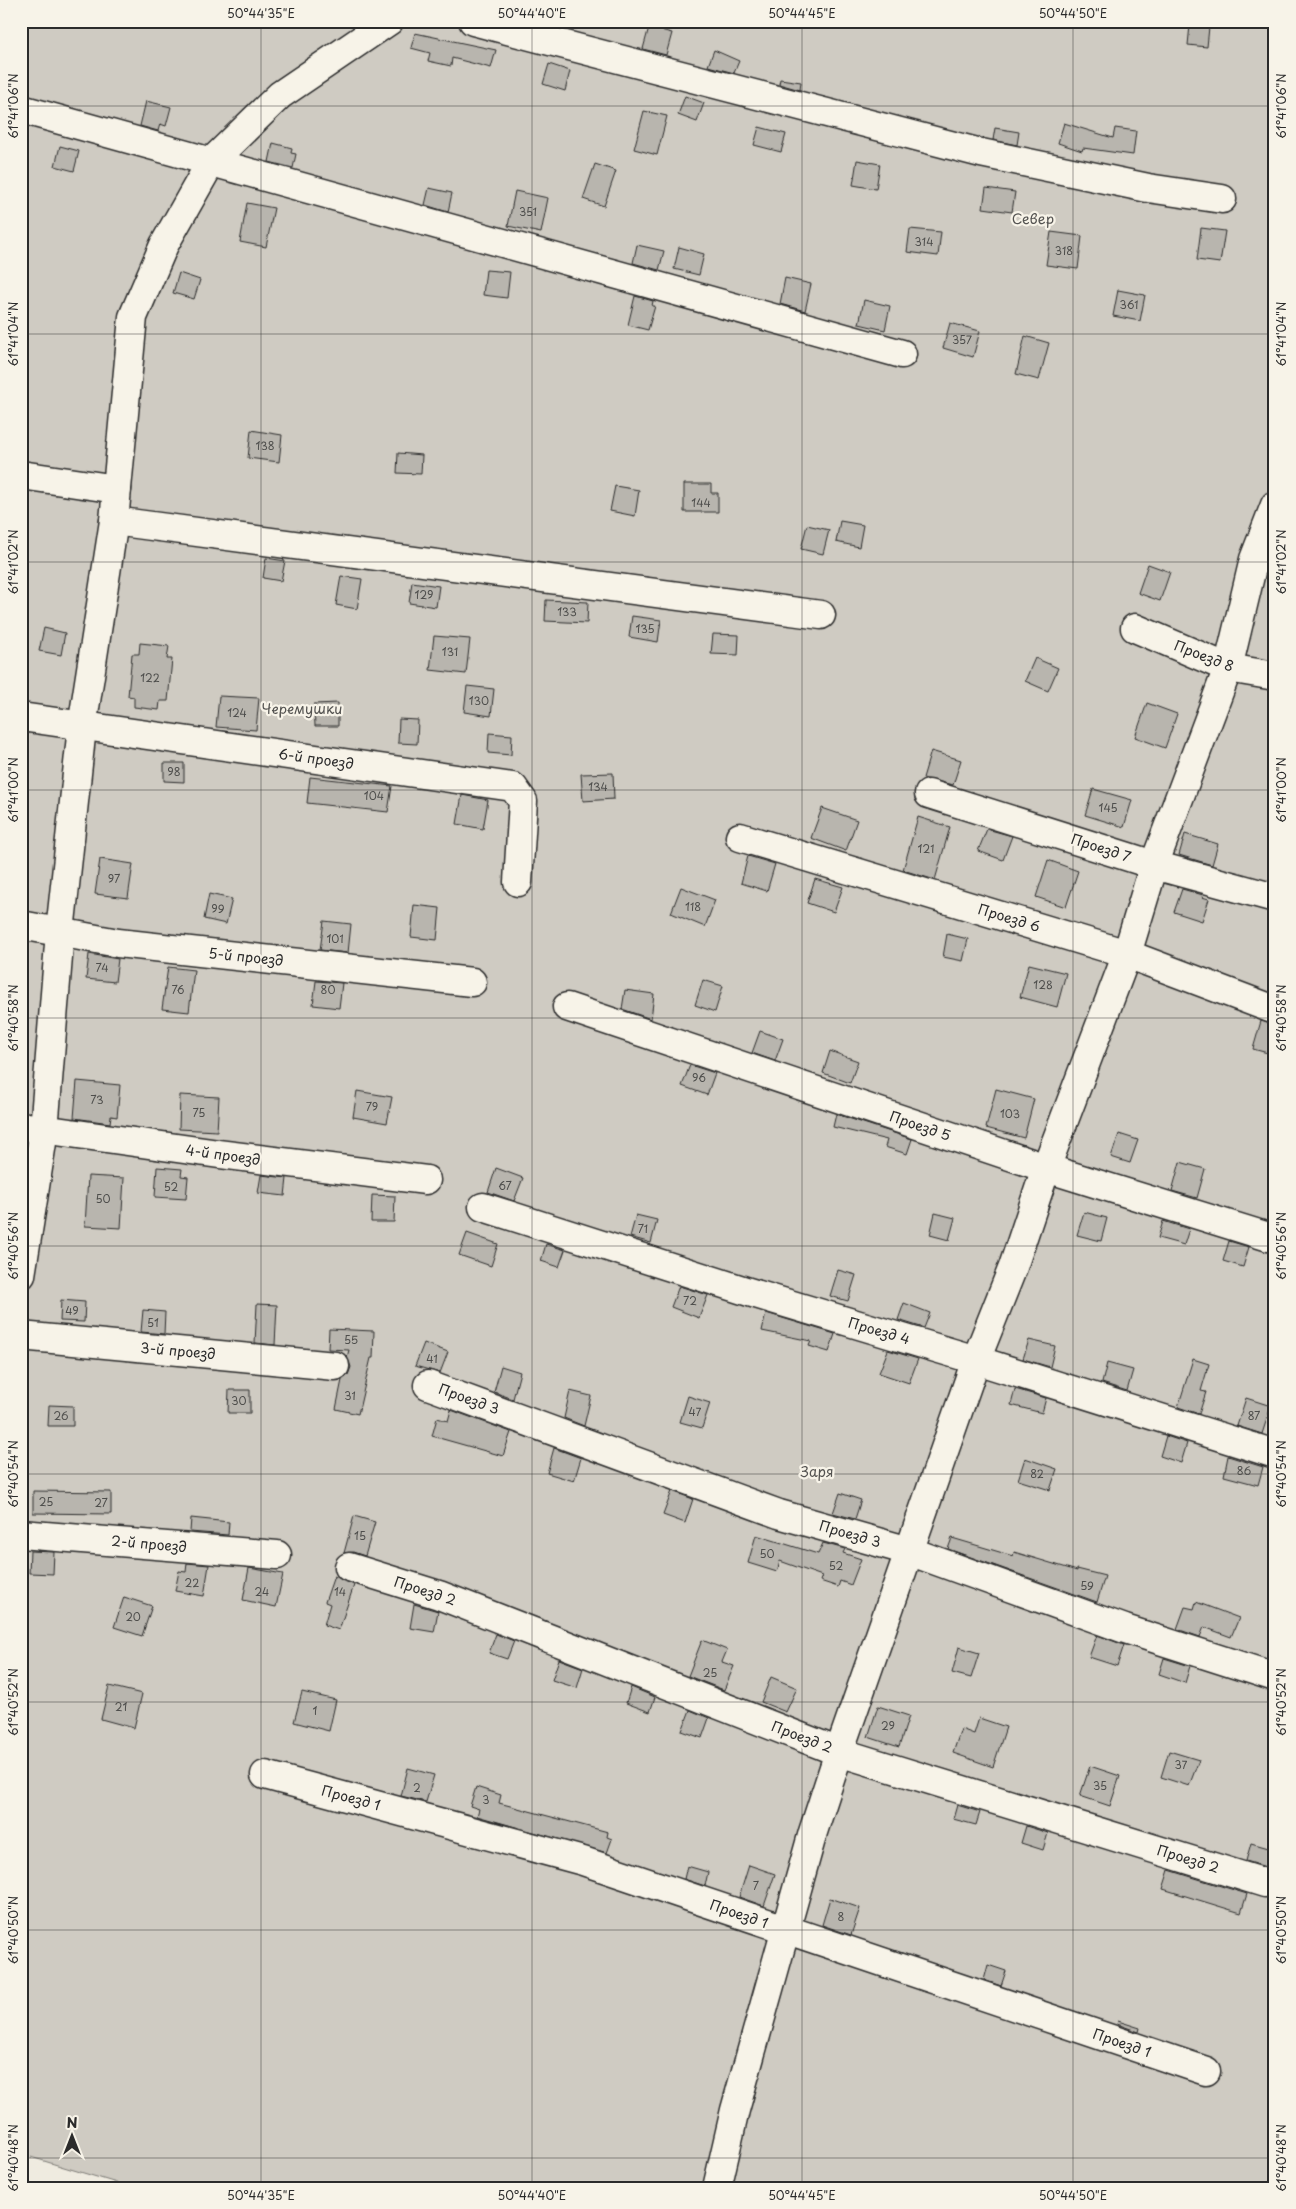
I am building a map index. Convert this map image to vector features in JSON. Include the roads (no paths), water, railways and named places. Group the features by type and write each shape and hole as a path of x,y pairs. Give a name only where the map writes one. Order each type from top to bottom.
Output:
{"street":[{"path":"21,1275 33,1128 60,932 82,727 114,521 133,317 164,244 211,162 280,95 389,21"},
{"path":"473,21 981,153 1148,188 1222,198"},
{"path":"21,109 902,354"},
{"path":"21,475 117,489"},
{"path":"717,2188 735,2110 839,1752 976,1360 1013,1267 1046,1168 1127,954 1154,865 1228,668 1254,559 1275,505"},
{"path":"114,521 821,615"},
{"name":"Проезд 8","path":"1135,628 1228,668 1275,676"},
{"name":"6-й проезд","path":"21,717 512,787 523,801 518,882"},
{"name":"Проезд 7","path":"929,794 1154,865 1275,898"},
{"name":"Проезд 6","path":"740,837 1127,954 1275,1010"},
{"name":"5-й проезд","path":"21,925 118,943 472,982"},
{"name":"Проезд 5","path":"566,1007 1046,1168 1275,1239"},
{"name":"4-й проезд","path":"33,1128 426,1180"},
{"name":"Проезд 4","path":"483,1207 749,1292 976,1360 1275,1454"},
{"name":"3-й проезд","path":"21,1336 334,1366"},
{"name":"Проезд 3","path":"428,1385 779,1514 909,1551 1124,1629 1275,1677"},
{"name":"2-й проезд","path":"21,1534 277,1555"},
{"name":"Проезд 2","path":"348,1567 439,1595 839,1752 1265,1883"},
{"name":"Проезд 1","path":"265,1775 583,1861 1206,2071"}],"park label":[{"name":"Север","path":"1033,219"},
{"name":"Черемушки","path":"302,709"},
{"name":"Заря","path":"817,1472"}]}
